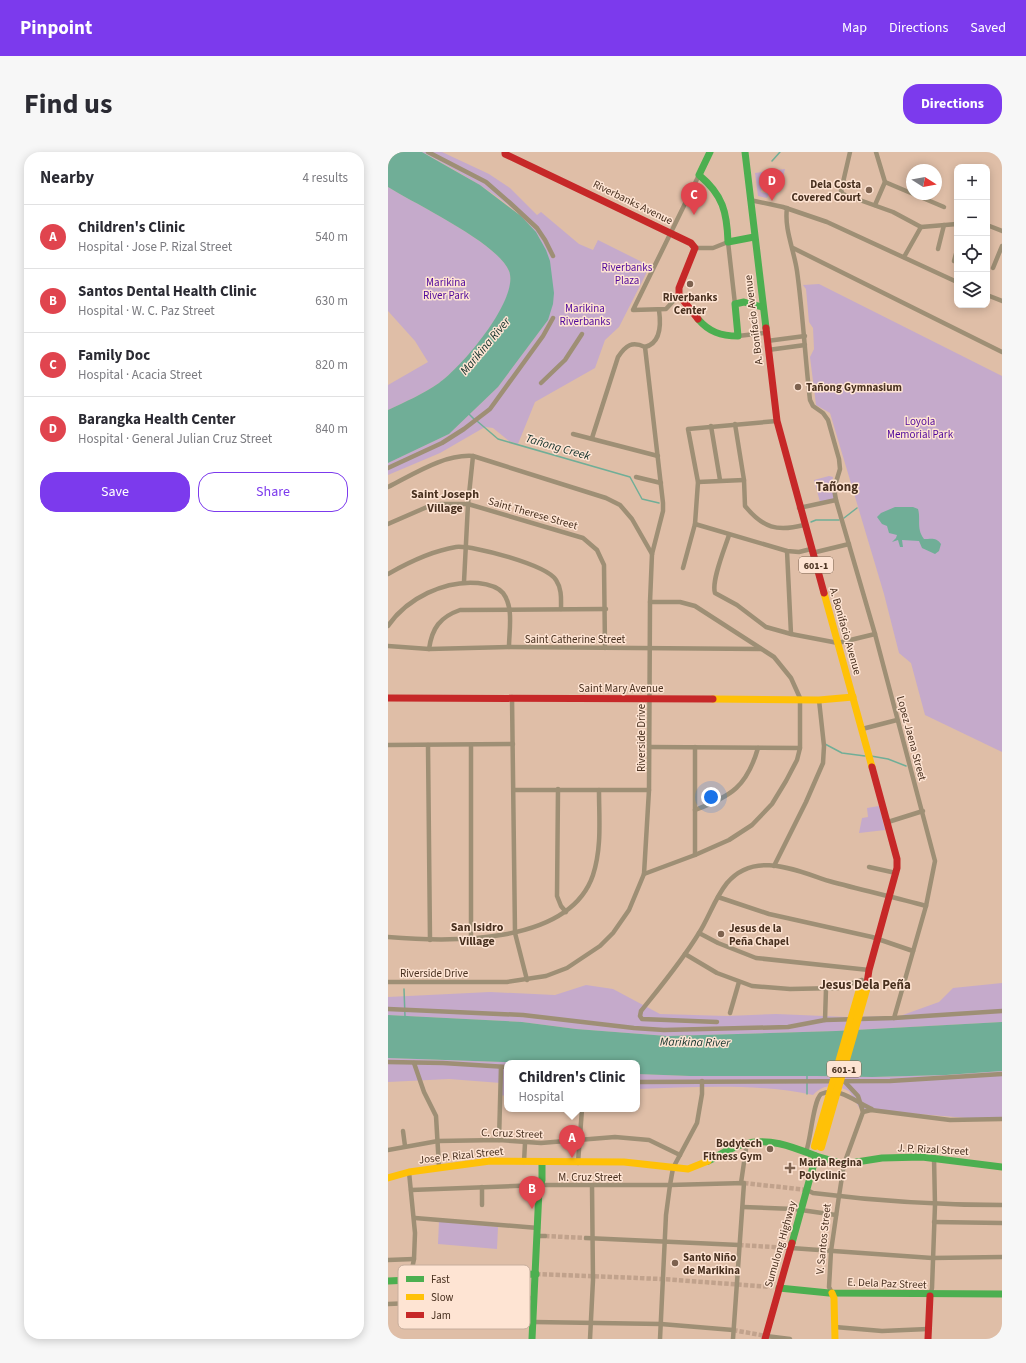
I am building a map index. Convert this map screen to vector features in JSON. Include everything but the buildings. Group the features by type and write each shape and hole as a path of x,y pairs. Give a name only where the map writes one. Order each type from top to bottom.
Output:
{"street":[{"path":"428,152 486,182 537,228 546,240 552,256"},
{"path":"679,295 674,299 669,308 659,310 633,310 710,152"},
{"name":"A. Bonifacio Avenue","path":"745,152 762,307 777,421 799,508 888,822 897,859 896,872 890,895 816,1156"},
{"path":"850,152 841,192 844,195 893,212 921,227 954,224"},
{"path":"875,206 885,182 877,152"},
{"name":"Riverbanks Avenue","path":"505,153 671,232 691,243 695,248"},
{"path":"699,175 713,186 724,204 727,219 738,336"},
{"path":"885,182 944,208"},
{"path":"750,200 786,208 827,222 954,281"},
{"name":"Lopez Jaena Street","path":"786,208 786,220 793,248 805,336 810,400 813,406 823,413 828,420 839,459 840,469 834,489 836,500 875,634 935,862 926,906 894,1018"},
{"path":"990,227 1001,231 1002,224"},
{"path":"938,248 944,225"},
{"path":"904,257 921,227"},
{"path":"754,237 728,242 713,248 695,248 679,288 679,295 710,332 719,336 805,336"},
{"path":"993,268 1002,246"},
{"path":"793,248 1002,352"},
{"path":"990,296 1002,301"},
{"path":"735,304 744,302 762,307"},
{"path":"592,438 618,357 622,350 631,344 637,343 645,347 652,346 659,330 659,310"},
{"path":"388,468 442,443 464,429 482,414 490,410 543,336 552,318"},
{"path":"541,383 565,360 582,334"},
{"path":"768,350 805,345"},
{"name":"Riverside Drive","path":"388,982 507,982 546,976 567,968 600,946 613,933 629,910 644,874 650,790 650,602 652,554 663,511 645,347"},
{"path":"683,568 695,524 698,482 688,429 777,421"},
{"path":"735,424 744,480 744,506 754,516 779,529 787,530 804,525"},
{"path":"711,426 720,480"},
{"path":"572,434 658,456"},
{"path":"464,582 468,504 474,456"},
{"path":"388,487 450,458 474,456 606,498 620,505 632,519 652,554"},
{"path":"636,477 661,483"},
{"path":"698,482 744,480"},
{"path":"799,508 836,500"},
{"name":"Saint Therese Street","path":"388,524 427,507 441,504 468,504 574,534 591,543 597,550 604,565 606,609 605,648"},
{"path":"695,524 786,551 812,551 849,544"},
{"path":"729,535 719,566 714,588 715,593 737,605 766,627 791,634 838,643 875,634"},
{"path":"388,574 419,558 456,547 466,547 523,561 548,572 556,579 560,590 561,609"},
{"path":"786,551 791,634"},
{"path":"388,626 400,611 418,598 446,586 464,582 486,584 497,588 506,597 509,609 510,647"},
{"path":"644,874 695,855 729,840 752,825 772,804 797,760 800,748 800,698 791,678 774,657 695,606 680,602 650,602"},
{"path":"429,649 432,632 435,627 450,614 460,610 606,609"},
{"name":"Saint Catherine Street","path":"388,646 429,649 510,647 761,648"},
{"path":"512,697 514,744 514,933 527,980"},
{"name":"Saint Mary Avenue","path":"388,698 800,698 819,700 853,697"},
{"path":"774,866 806,802 823,763 824,746 819,700"},
{"path":"862,729 897,720"},
{"path":"388,745 471,746 514,744"},
{"path":"428,745 430,940"},
{"path":"471,746 471,937"},
{"path":"649,747 800,748"},
{"path":"695,747 695,855"},
{"path":"695,810 726,796 744,781 752,768 758,748"},
{"path":"514,790 650,790"},
{"path":"558,790 557,896 561,906 566,912"},
{"path":"388,937 430,940 514,933 542,924 566,912 583,894 593,876 599,850 599,790"},
{"path":"888,822 923,812"},
{"path":"718,1022 641,1018 641,1011 700,933 718,897 728,882 742,871 754,866 774,866 795,869 829,881 890,895 926,906"},
{"path":"870,867 896,872"},
{"path":"718,897 769,914 839,929 913,951"},
{"path":"700,933 718,943 756,958 869,970"},
{"path":"685,954 717,973 738,982 765,987 838,988 862,980"},
{"name":"A. Bonifacio Avenue","path":"863,990 862,980 869,970"},
{"path":"730,1013 738,982"},
{"path":"825,1020 826,988"},
{"path":"388,1009 523,1015 664,1030 788,1027 825,1020 894,1018 1002,1011"},
{"path":"388,1062 443,1063 501,1067 499,1140"},
{"path":"414,1063 424,1092 436,1116 439,1168"},
{"path":"640,1082 898,1081 1002,1074"},
{"path":"660,1339 664,1241 670,1185 673,1168 697,1124 702,1094 702,1081"},
{"path":"834,1093 837,1082"},
{"path":"845,1082 858,1096 863,1112 867,1110 950,1120 1002,1119"},
{"path":"806,1152 817,1099 824,1093 834,1093 858,1100 875,1111"},
{"path":"578,1163 582,1112"},
{"name":"V. Santos Street","path":"835,1339 834,1298 829,1287 836,1215 844,1164 863,1112"},
{"path":"403,1131 405,1146"},
{"name":"C. Cruz Street","path":"388,1150 438,1141 580,1141 615,1137 649,1140 680,1155"},
{"name":"Jose P. Rizal Street","path":"388,1178 409,1172 490,1161 636,1163 673,1168 697,1167 747,1142 757,1140 771,1142 816,1156"},
{"path":"524,1162 525,1142"},
{"path":"733,1339 747,1142"},
{"name":"J. P. Rizal Street","path":"816,1156 844,1164 882,1158 934,1157 1002,1167"},
{"name":"Sumulong Highway","path":"766,1338 776,1287 791,1248 816,1156"},
{"path":"928,1339 936,1205 934,1157"},
{"path":"532,1339 540,1233 540,1185 542,1180 542,1162"},
{"path":"409,1172 415,1218 413,1265"},
{"name":"M. Cruz Street","path":"411,1190 540,1185 592,1186 743,1183"},
{"path":"590,1339 592,1186"},
{"path":"482,1187 482,1205"},
{"path":"807,1190 839,1196 936,1205 1002,1205"},
{"path":"743,1207 801,1210 836,1215"},
{"path":"415,1218 540,1233"},
{"path":"934,1222 1002,1223"},
{"path":"586,1238 739,1245"},
{"path":"791,1248 932,1258 1002,1257"},
{"path":"388,1260 414,1259"},
{"path":"530,1274 536,1274"},
{"path":"388,1281 398,1280"},
{"name":"E. Dela Paz Street","path":"776,1287 832,1293 930,1296 1002,1294"},
{"path":"530,1298 534,1298"},
{"path":"388,1304 398,1303"},
{"path":"534,1322 661,1324 733,1330"},
{"path":"835,1327 882,1331 928,1329"},
{"path":"766,1338 790,1339"}],"green space":[{"name":"Marikina Riverbanks","path":"422,152 442,152 489,174 510,188 537,215 541,212 579,244 593,250 598,240 650,266 619,327 605,340 595,368 535,402 518,444 509,441 493,428 485,427 440,453 388,475 388,463 449,434 498,387 548,320 540,239 530,226 503,201 470,179"},
{"path":"785,169 781,185 763,181 761,192 769,194 767,198 758,196 755,173"},
{"name":"Marikina River Park","path":"388,187 454,225 489,248 502,260 509,271 510,283 506,298 487,332 461,363 449,375 433,387 388,410 388,385 428,362 415,341 388,311"},
{"name":"Loyola Memorial Park","path":"819,284 1002,376 1002,752 925,715 911,663 899,653 884,594 830,413 816,405 810,357 814,349 813,328 809,322 806,289 803,285"},
{"path":"829,476 833,477 832,483 834,499 820,502 814,480"},
{"path":"879,806 885,830 859,833 862,818 868,817 867,808"},
{"path":"1002,983 1002,1022 836,1031 667,1036 576,1029 522,1022 388,1015 388,997 490,992 555,995 586,985 613,989 660,1014 727,1016 776,1014 848,1017 900,1016 939,1002 953,988"},
{"path":"388,1058 504,1062 504,1096 500,1095 501,1083 449,1079 388,1082"},
{"path":"1002,1071 1002,1121 860,1109 849,1091 835,1086 821,1088 813,1095 791,1091 748,1087 640,1089 640,1074 690,1076 872,1077 946,1075"},
{"path":"439,1221 498,1227 497,1249 438,1244"}],"water":[{"name":"Marikina River","path":"388,152 422,152 480,185 521,216 536,232 546,250 550,261 554,293 553,304 548,320 498,387 449,434 388,463 388,410 433,387 449,375 461,363 486,332 497,315 506,298 510,283 509,271 502,260 489,248 454,225 388,187"},
{"path":"895,507 913,507 918,509 920,532 924,539 934,539 941,544 939,551 935,554 922,548 919,541 902,540 903,547 900,547 898,540 892,542 897,535 889,533 887,526 882,524 877,517 881,513"},
{"name":"Marikina River","path":"388,1015 522,1022 576,1029 667,1036 836,1031 1002,1022 1002,1071 946,1075 872,1077 690,1076 640,1074 640,1060 504,1060 504,1062 388,1058"}],"waterway":[{"path":"772,161 780,152"},
{"name":"Tañong Creek","path":"468,413 474,419"},
{"name":"Tañong Creek","path":"477,421 498,439 630,477 642,499 659,503"},
{"name":"Tañong Creek","path":"844,518 857,508"},
{"name":"Tañong Creek","path":"811,522 816,520 839,520"},
{"path":"825,744 842,753 865,756"},
{"path":"871,756 888,759 906,766"},
{"path":"404,989 405,1017"},
{"path":"807,1076 807,1094"}],"tunnel":[{"path":"744,1183 807,1190"},
{"path":"545,1236 586,1238"},
{"path":"739,1245 791,1248"},
{"path":"536,1274 662,1279 772,1287"},
{"path":"733,1330 766,1336"}],"traffic: fast":[{"path":"710,152 699,175 714,190 722,205 725,213 728,242 754,237"},
{"path":"745,152 766,328"},
{"path":"698,319 711,330 721,334 738,336 735,304 744,302 762,307"},
{"path":"708,1161 739,1145 753,1142 772,1142 790,1146 816,1156 792,1243"},
{"path":"816,1156 844,1164 882,1158 922,1157 1002,1167"},
{"path":"532,1339 539,1190 542,1180 542,1162"},
{"path":"530,1274 536,1274"},
{"path":"388,1281 398,1281"},
{"path":"779,1288 829,1293 1002,1294"}],"traffic: slow":[{"path":"824,593 872,767"},
{"path":"713,699 819,700 853,697"},
{"path":"815,1146 860,989"},
{"path":"821,1147 866,990"},
{"path":"388,1178 409,1172 490,1161 624,1162 688,1169 708,1161"},
{"path":"832,1293 834,1298 835,1339"}],"traffic: jam":[{"path":"505,152 505,154 691,243 695,248 679,288 679,295 698,319"},
{"path":"766,328 777,421 824,593"},
{"path":"388,698 713,699"},
{"path":"866,990 869,970 897,868 897,859 872,767"},
{"path":"765,1339 792,1243"},
{"path":"928,1339 930,1296"}],"place":[{"name":"Dela Costa Covered Court","path":"869,190"},
{"name":"Barangka Health Center","path":"772,201"},
{"name":"Family Doc","path":"694,215"},
{"name":"Riverbanks Center","path":"690,284"},
{"name":"Tañong Gymnasium","path":"798,387"},
{"name":"Jesus de la Peña Chapel","path":"721,934"},
{"name":"Bodytech Fitness Gym","path":"770,1149"},
{"name":"Children's Clinic","path":"572,1158"},
{"name":"Maria Regina Polyclinic","path":"790,1168"},
{"name":"Santos Dental Health Clinic","path":"532,1209"},
{"name":"Santo Niño de Marikina","path":"675,1263"}],"district":[{"name":"Tañong","path":"837,486"},
{"name":"Saint Joseph Village","path":"445,501"},
{"name":"San Isidro Village","path":"477,934"},
{"name":"Jesus Dela Peña","path":"865,984"}],"park label":[{"name":"Riverbanks Plaza","path":"627,273"}]}
